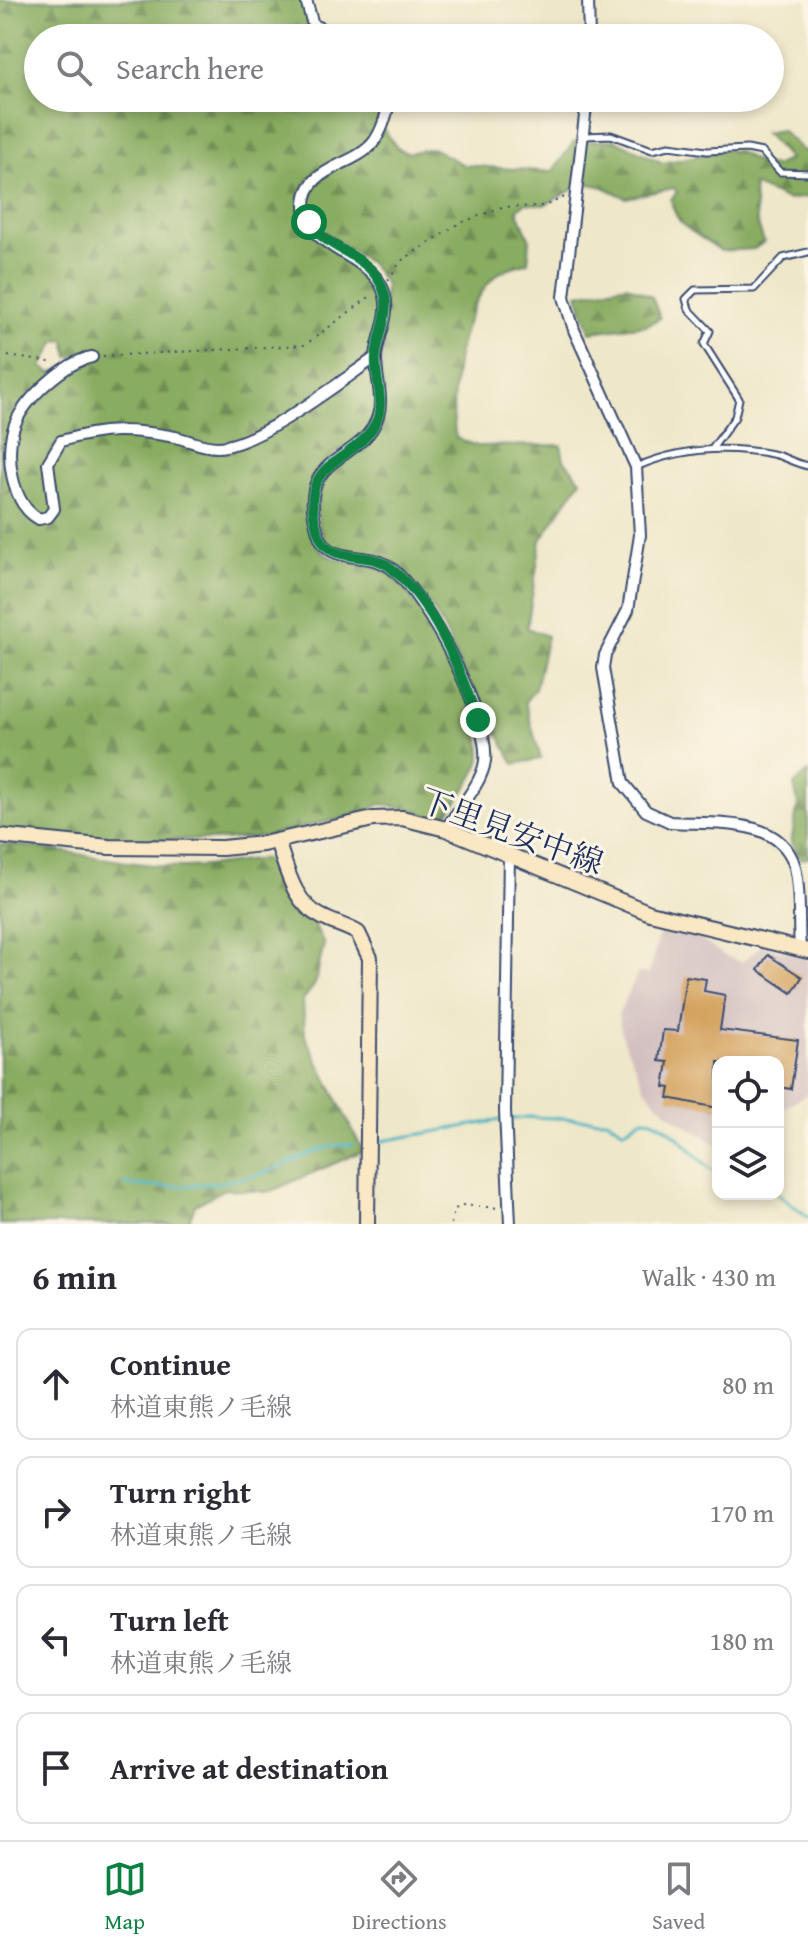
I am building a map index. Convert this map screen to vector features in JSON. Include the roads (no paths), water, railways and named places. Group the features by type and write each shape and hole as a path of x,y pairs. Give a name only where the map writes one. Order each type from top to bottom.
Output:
{"main road":[{"name":"下里見安中線","path":"0,836 109,847 222,848 277,841 373,819 402,818 446,829 650,913 804,949"},
{"path":"277,841 294,889 305,905 321,917 358,933 370,958 367,1224"}],"street":[{"path":"306,0 313,24"},
{"path":"588,0 589,24"},
{"path":"385,112 373,142 359,155 322,174 307,192 304,203 314,230 336,249 369,269 386,300 376,357 380,414 365,438 331,462 319,478 313,505 316,529 323,545 332,553 377,560 391,568 428,615 466,686 483,738 485,757 480,777 446,829"},
{"path":"586,112 564,281 568,313 636,467 640,554 628,610 603,661 619,771 628,792 657,818 670,822 757,828 785,847 795,869 804,949"},
{"path":"92,357 66,366 25,407 14,427 11,439 13,479 24,507 39,519 48,517 54,509 48,463 61,441 110,429 179,438 216,447 239,443 316,398 376,357"},
{"path":"509,855 505,1111 510,1224"}],"lane":[{"path":"585,136 611,135 652,150 669,146 707,151 747,149 762,152 780,172 808,173"},
{"path":"712,449 735,417 739,399 704,344 710,331 689,309 686,299 695,290 754,289 783,258 808,252"},
{"path":"636,467 685,450 712,449 775,454 808,466"}],"waterway":[{"path":"508,1120 529,1117 607,1120 624,1131 640,1120 649,1119 670,1131 712,1170"},
{"path":"382,1141 501,1120"},
{"path":"125,1184 175,1186 227,1181 272,1170 328,1147 353,1145"},
{"path":"784,1199 808,1217"}]}
